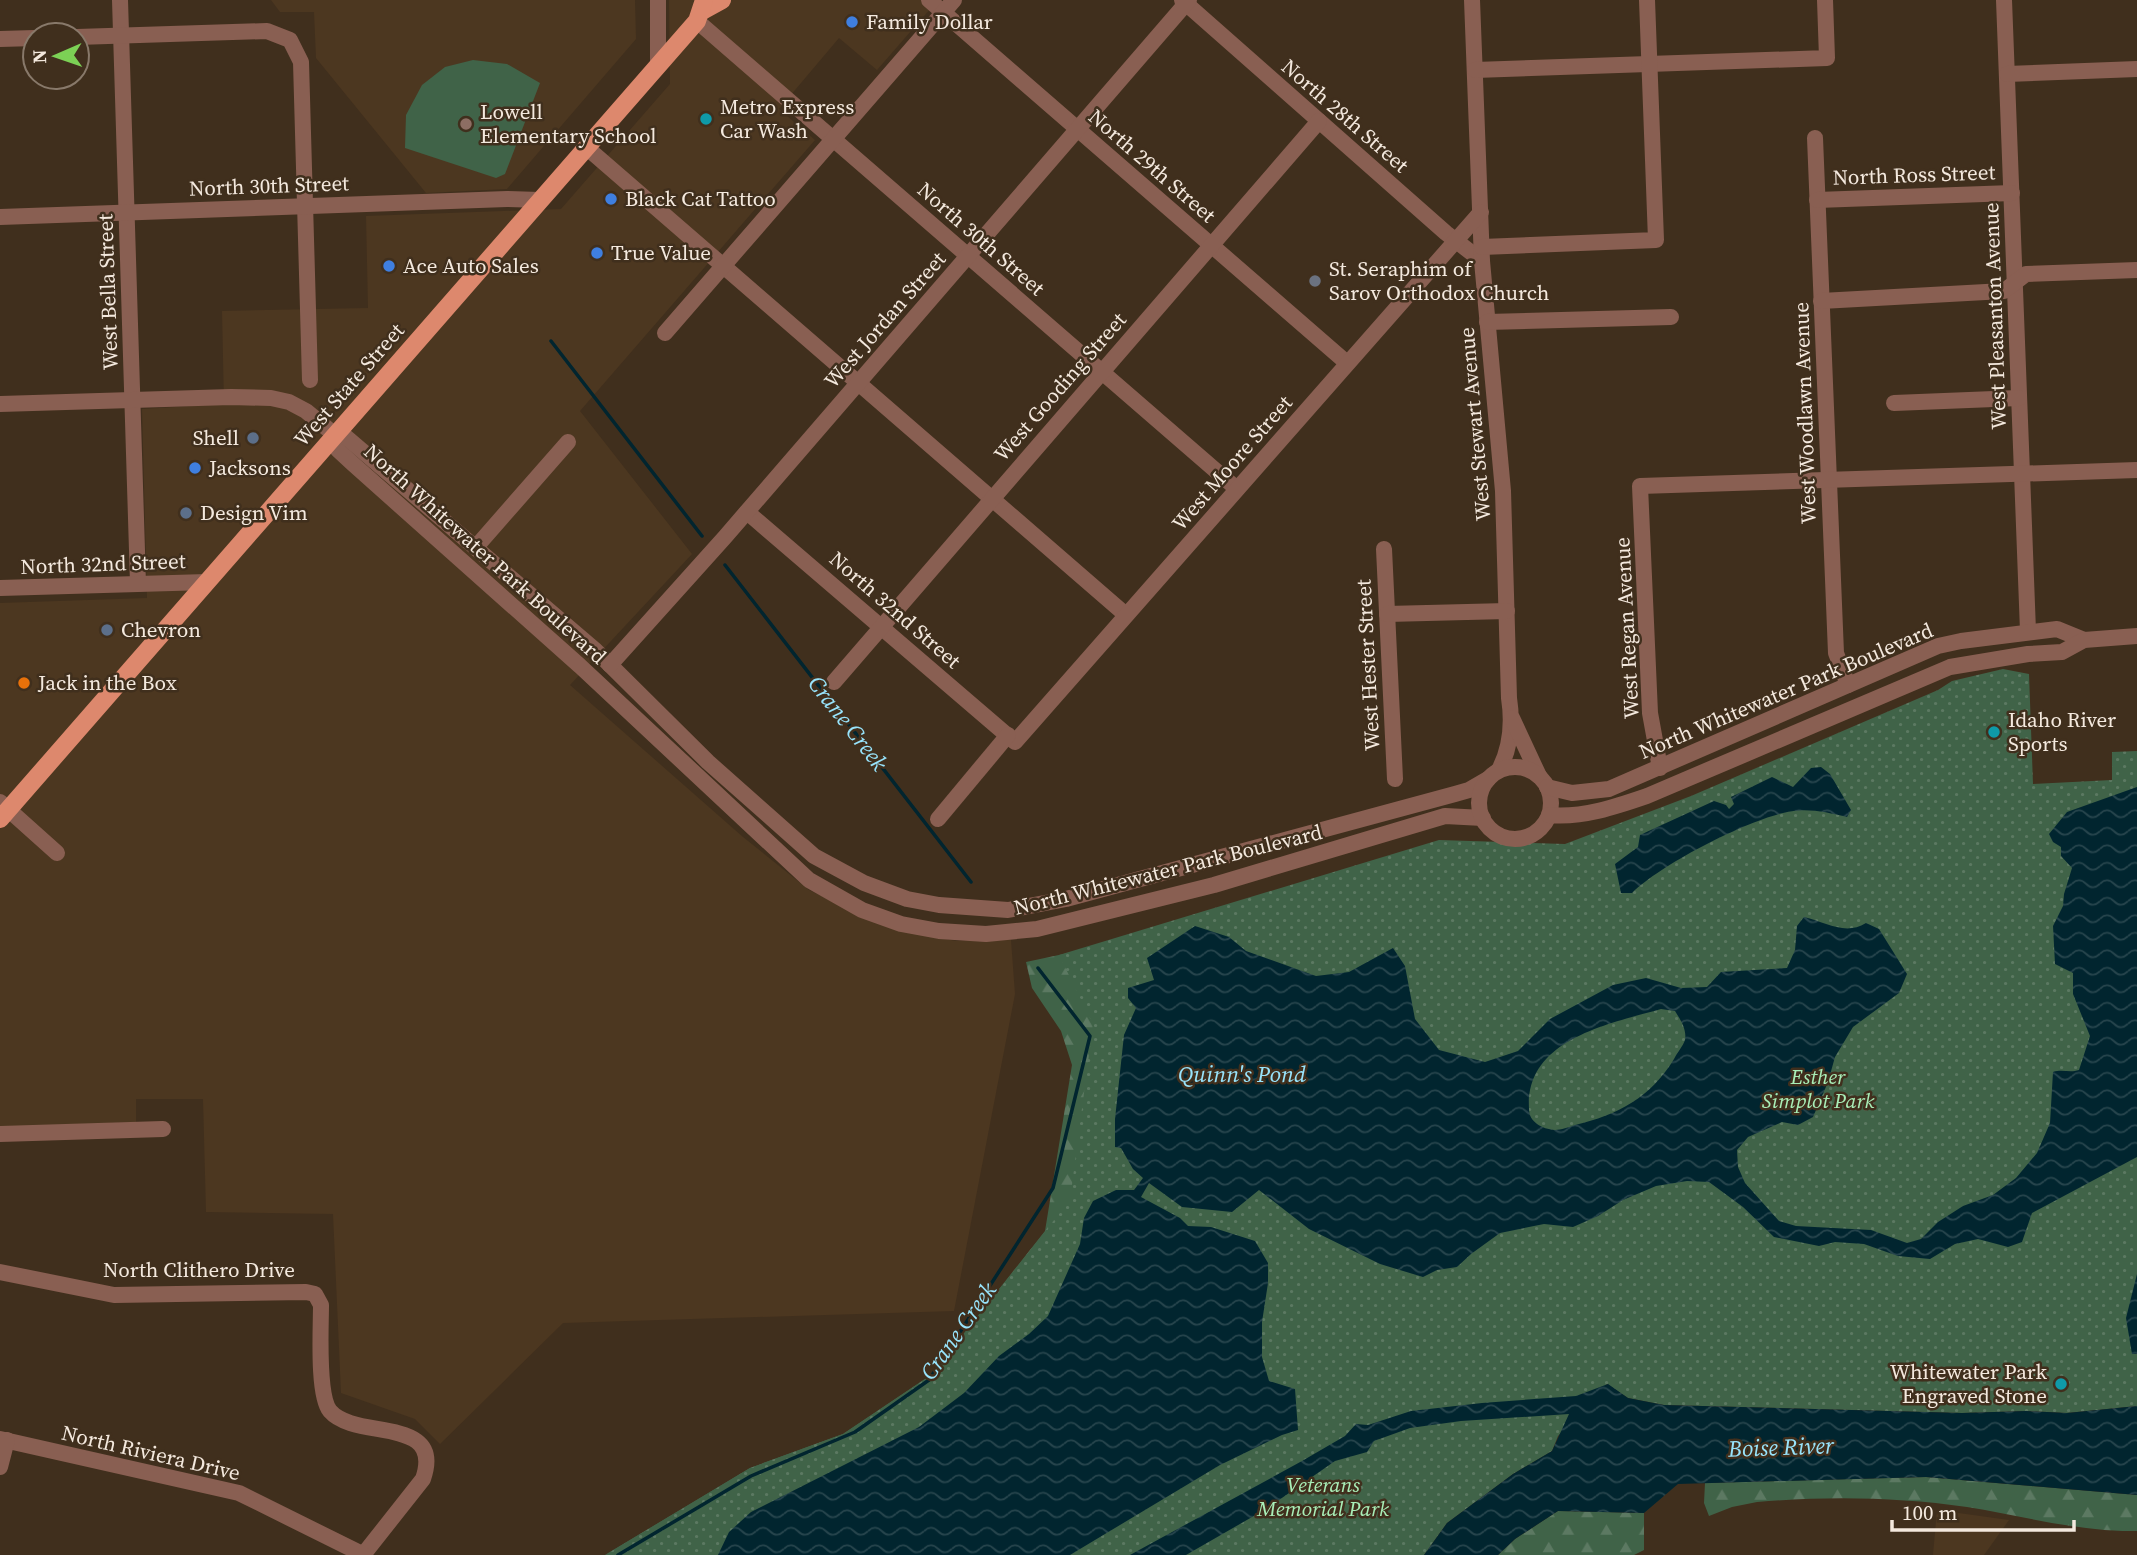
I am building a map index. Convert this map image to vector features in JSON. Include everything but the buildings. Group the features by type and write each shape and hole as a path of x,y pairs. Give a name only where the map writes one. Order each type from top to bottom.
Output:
{"main road":[{"name":"West State Street","path":"3,810 658,66 701,10 722,0"}],"street":[{"name":"West Bella Street","path":"120,0 138,583"},
{"path":"658,0 658,66"},
{"name":"North 29th Street","path":"929,0 948,6 1078,129 1348,363"},
{"name":"West Stewart Avenue","path":"1472,0 1482,254 1503,491 1512,718 1510,744 1494,775"},
{"path":"1482,254 1656,240 1647,0"},
{"path":"1475,70 1827,58 1825,0"},
{"name":"West Pleasanton Avenue","path":"2004,0 2028,631"},
{"name":"North 28th Street","path":"1186,1 1455,240 1482,254"},
{"name":"West Jordan Street","path":"610,665 747,512 1186,1"},
{"path":"665,333 948,6"},
{"name":"North 30th Street","path":"701,10 833,139 1237,489"},
{"path":"91,37 267,30 289,40 301,62 310,380"},
{"path":"0,40 21,39"},
{"path":"2007,74 2137,69"},
{"name":"West Gooding Street","path":"834,682 1319,121"},
{"name":"West Woodlawn Avenue","path":"1815,138 1836,653 1848,685"},
{"path":"586,148 1126,615"},
{"name":"North Ross Street","path":"1817,200 2012,193"},
{"name":"North 30th Street","path":"0,217 540,200"},
{"name":"West Moore Street","path":"938,818 1126,615 1480,212"},
{"path":"1821,301 2004,291 2026,274 2137,270"},
{"path":"1487,322 1671,317"},
{"path":"0,404 271,398 289,402 306,411 335,436"},
{"path":"1894,403 2020,398"},
{"name":"North Whitewater Park Boulevard","path":"1483,818 1445,816 1214,885 1037,929 986,934 939,931 901,924 862,910 809,880 580,666 338,450 335,436 346,437 476,547 610,665 708,762 814,856 864,883 907,899 939,905 1008,910 1066,900 1469,790 1494,775"},
{"path":"476,547 568,442"},
{"path":"1829,480 2137,470"},
{"name":"West Regan Avenue","path":"1660,768 1650,713 1640,486 1829,480"},
{"name":"North 32nd Street","path":"747,512 1012,738"},
{"name":"West Hester Street","path":"1384,549 1395,779"},
{"name":"North 32nd Street","path":"0,588 206,582"},
{"path":"1387,614 1507,611"},
{"name":"North Whitewater Park Boulevard","path":"1543,782 1572,793 1609,789 1938,646 2028,631 2057,629 2084,640"},
{"name":"North Whitewater Park Boulevard","path":"1549,815 1570,817 1616,807 1647,796 1950,667 2028,654 2062,652 2084,640 2137,636"},
{"name":"West Stewart Avenue","path":"1512,718 1543,782"},
{"path":"1520,767 1543,782 1550,796 1549,815 1538,830 1520,839 1508,838 1497,834 1483,818 1479,798 1494,775 1520,767"},
{"path":"3,810 57,853"},
{"path":"0,1134 163,1129"},
{"name":"North Clithero Drive","path":"0,1272 114,1295 315,1294 321,1305 322,1393 330,1411 347,1422 409,1436 420,1444 427,1454 427,1468 423,1479 363,1555"},
{"path":"0,1467 3,1440"},
{"name":"North Riviera Drive","path":"3,1440 239,1493 363,1555"}],"shaded area":[{"name":"Lowell Elementary School","path":"271,0 635,0 636,39 507,189 426,193 316,58 314,12 280,12"},
{"path":"669,0 938,0 877,70 839,38 779,109 815,140 580,411 692,554 570,685 743,837 809,890 893,929 956,941 1011,940 1015,994 954,1311 563,1323 440,1444 415,1419 341,1393 333,1214 206,1212 203,1099 136,1099 136,1122 0,1127 0,603 147,598 142,409 224,404 222,311 368,308 366,216 561,209 670,84"},
{"path":"1937,1510 2009,1520 1984,1555 1933,1555"}],"green space":[{"path":"473,60 507,64 540,83 505,174 496,178 405,148 406,115 422,85 445,67"},
{"name":"Esther Simplot Park","path":"2003,669 2029,674 2033,784 2112,780 2112,752 2137,751 2137,1406 2067,1413 1962,1413 1664,1405 1628,1398 1607,1384 1558,1436 1552,1451 1513,1474 1447,1523 1424,1555 605,1555 750,1468 843,1434 931,1375 1070,1200 1093,1024 1059,955 1439,840 1565,844 1691,796 1938,690 1952,681"},
{"path":"1195,926 1115,1119 999,1356 605,1555 750,1468 843,1434 931,1375 1045,1231 1072,1065 1061,1031 1032,988 1026,962"},
{"path":"1926,1477 2137,1495 2137,1531 2094,1529 1967,1507 1888,1499 1836,1498 1757,1502 1732,1507 1709,1516 1704,1503 1705,1483"},
{"path":"1558,1511 1644,1513 1644,1550 1634,1555 1498,1555 1515,1539"}],"water":[{"path":"1821,767 1830,774 1851,810 1847,817 1799,810 1766,818 1725,835 1682,858 1632,893 1621,893 1615,864 1638,847 1640,835 1714,801 1726,805 1729,809 1734,804 1731,797 1772,777 1793,787 1811,768"},
{"name":"Quinn's Pond","path":"2137,787 2137,1157 2032,1213 2022,1242 2008,1247 1978,1239 1955,1244 1930,1259 1898,1256 1864,1244 1835,1242 1819,1246 1774,1237 1743,1207 1709,1182 1687,1181 1656,1186 1573,1227 1544,1224 1500,1233 1457,1267 1437,1270 1423,1277 1380,1264 1309,1229 1259,1190 1232,1212 1182,1207 1149,1183 1141,1197 1180,1218 1188,1226 1211,1227 1255,1241 1268,1263 1262,1322 1262,1357 1269,1381 1295,1389 1298,1430 1220,1465 1070,1555 718,1555 729,1532 751,1512 919,1427 964,1393 999,1356 1048,1316 1080,1244 1084,1218 1093,1201 1116,1190 1134,1190 1143,1178 1133,1169 1121,1148 1115,1147 1115,1119 1124,1035 1136,1008 1128,998 1128,988 1154,980 1147,958 1195,926 1229,937 1246,951 1316,976 1349,972 1393,948 1405,966 1415,1019 1439,1050 1485,1062 1518,1051 1550,1019 1613,985 1646,978 1681,988 1707,987 1721,972 1787,968 1795,950 1797,926 1804,917 1843,928 1858,927 1866,923 1879,929 1907,974 1899,993 1853,1027 1835,1057 1813,1117 1798,1125 1782,1122 1748,1137 1737,1150 1738,1167 1745,1183 1779,1221 1796,1226 1871,1230 1907,1243 1921,1239 1938,1222 1963,1206 1993,1195 2016,1178 2037,1153 2050,1123 2053,1072 2079,1070 2090,1036 2073,994 2073,973 2055,964 2053,926 2063,906 2072,868 2061,856 2061,847 2053,842 2049,834 2067,812","holes":["1661,1009 1675,1011 1684,1028 1685,1040 1665,1072 1644,1094 1605,1116 1562,1129 1545,1128 1531,1118 1531,1085 1541,1066 1555,1051 1574,1038 1618,1021"]},
{"path":"2137,1274 2137,1354 2132,1354 2126,1318"},
{"name":"Boise River","path":"1608,1384 1628,1398 1664,1405 1962,1413 2067,1413 2137,1406 2137,1495 1926,1477 1678,1484 1644,1513 1558,1511 1515,1539 1498,1555 1424,1555 1447,1523 1513,1474 1552,1451 1569,1414 1461,1421 1410,1428 1374,1441 1367,1452 1335,1461 1266,1509 1186,1555 1130,1555 1302,1461 1345,1436 1356,1424 1368,1425 1411,1411 1576,1396"}],"waterway":[{"name":"Crane Creek","path":"551,341 702,536"},
{"name":"Crane Creek","path":"725,565 971,882"},
{"name":"Crane Creek","path":"618,1555 751,1476 855,1432 929,1380 1053,1188 1090,1036 1038,968"}],"place":[{"name":"Family Dollar","path":"852,22"},
{"name":"Metro Express Car Wash","path":"706,119"},
{"name":"Lowell Elementary School","path":"466,124"},
{"name":"Black Cat Tattoo","path":"611,199"},
{"name":"True Value","path":"597,253"},
{"name":"Ace Auto Sales","path":"389,266"},
{"name":"St. Seraphim of Sarov Orthodox Church","path":"1315,281"},
{"name":"Shell","path":"253,438"},
{"name":"Jacksons","path":"195,468"},
{"name":"Design Vim","path":"186,513"},
{"name":"Chevron","path":"107,630"},
{"name":"Jack in the Box","path":"24,683"},
{"name":"Idaho River Sports","path":"1994,732"},
{"name":"Whitewater Park Engraved Stone","path":"2061,1384"}],"park label":[{"name":"Veterans Memorial Park","path":"1323,1497"}]}
